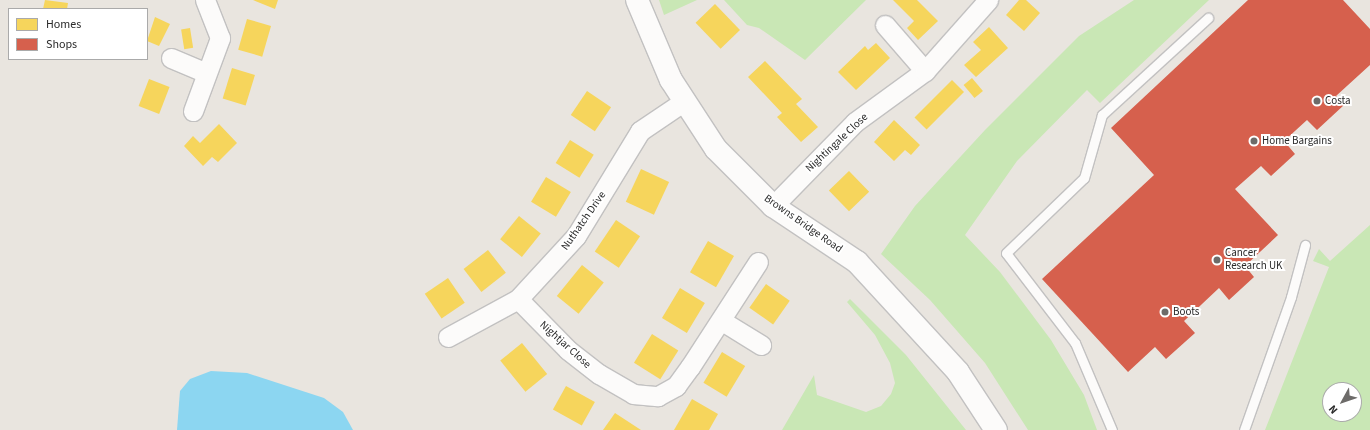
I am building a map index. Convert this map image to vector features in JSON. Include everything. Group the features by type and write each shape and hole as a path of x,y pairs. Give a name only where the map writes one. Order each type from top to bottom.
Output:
{"street":[{"path":"193,111 220,38 205,0"},
{"name":"Browns Bridge Road","path":"638,0 683,102 730,165 773,206 857,262 958,372 996,430"},
{"name":"Nightingale Close","path":"773,206 855,122 924,71 988,0"},
{"path":"885,25 924,71"},
{"path":"171,58 206,73"},
{"name":"Nuthatch Drive","path":"448,337 518,299 576,236 640,131 683,102"},
{"name":"Nightjar Close","path":"518,299 568,350 599,374 633,394 658,396 676,386 722,321 758,262"},
{"path":"722,321 762,345"}],"lane":[{"path":"1112,430 1075,343 1006,254 1084,178 1102,116 1208,18"},
{"path":"1244,430 1291,297 1305,245"}],"green space":[{"path":"659,0 697,0 664,15"},
{"path":"724,0 866,0 805,60 759,28 747,25"},
{"path":"1134,0 1209,0 1100,103 1087,90 1017,161 965,235 1000,272 1051,340 1084,395 1097,430 1028,430 985,363 930,300 881,254 915,206 985,130 1079,36"},
{"path":"1370,225 1370,430 1265,430 1329,267 1313,261 1319,249 1330,261"},
{"path":"850,299 906,355 966,430 782,430 814,375 817,395 866,412 881,406 891,394 895,383 890,363 875,335 847,302"}],"water":[{"path":"211,371 247,373 324,398 343,412 353,430 177,430 180,391 190,379"}],"building: Homes":[{"path":"45,0 68,3 67,8 43,8"},
{"path":"253,0 278,0 275,9"},
{"path":"893,0 917,0 938,21 918,40 907,28 914,21"},
{"path":"1019,0 1026,0 1040,13 1024,31 1006,15"},
{"path":"715,4 740,30 721,49 696,23"},
{"path":"155,17 170,24 159,46 148,41"},
{"path":"247,19 271,26 262,57 238,50"},
{"path":"989,27 1008,48 976,77 964,65 981,50 973,42"},
{"path":"190,28 193,48 184,49 181,29"},
{"path":"876,43 890,58 856,90 838,72 865,46 868,50"},
{"path":"765,61 802,99 796,104 818,127 801,142 777,117 782,113 748,77"},
{"path":"232,68 255,75 246,106 223,99"},
{"path":"972,78 983,91 975,98 964,85"},
{"path":"149,79 170,87 159,114 139,106"},
{"path":"952,80 964,92 927,129 915,117"},
{"path":"587,91 611,107 595,131 571,115"},
{"path":"894,120 920,145 911,155 905,150 894,161 874,142"},
{"path":"219,124 237,143 218,162 212,157 203,166 184,146 193,136 200,143"},
{"path":"570,140 594,155 579,178 556,163"},
{"path":"641,169 669,182 654,215 626,202"},
{"path":"849,171 869,192 849,211 829,190"},
{"path":"546,177 571,192 556,217 531,202"},
{"path":"519,216 541,234 522,257 500,239"},
{"path":"616,220 640,236 619,268 595,252"},
{"path":"708,241 734,256 716,287 690,272"},
{"path":"488,250 506,273 481,292 464,269"},
{"path":"582,265 604,283 579,314 557,296"},
{"path":"448,278 465,303 442,319 425,294"},
{"path":"766,284 790,301 773,324 749,308"},
{"path":"680,288 705,303 687,333 662,318"},
{"path":"652,334 678,350 660,379 634,363"},
{"path":"522,343 547,374 525,392 500,361"},
{"path":"722,352 745,366 727,397 703,383"},
{"path":"566,386 595,402 582,426 553,410"},
{"path":"692,399 718,414 709,430 674,430"},
{"path":"615,413 641,430 603,430"}],"building: Shops":[{"path":"1248,0 1343,0 1370,29 1370,65 1336,96 1344,105 1317,130 1307,120 1284,141 1295,154 1271,176 1261,166 1235,189 1278,235 1245,266 1254,277 1229,300 1219,288 1184,321 1195,333 1166,359 1155,347 1128,372 1042,279 1154,175 1111,128"}],"place":[{"name":"Costa","path":"1317,101"},
{"name":"Home Bargains","path":"1254,141"},
{"name":"Cancer Research UK","path":"1217,260"},
{"name":"Boots","path":"1165,312"}]}
